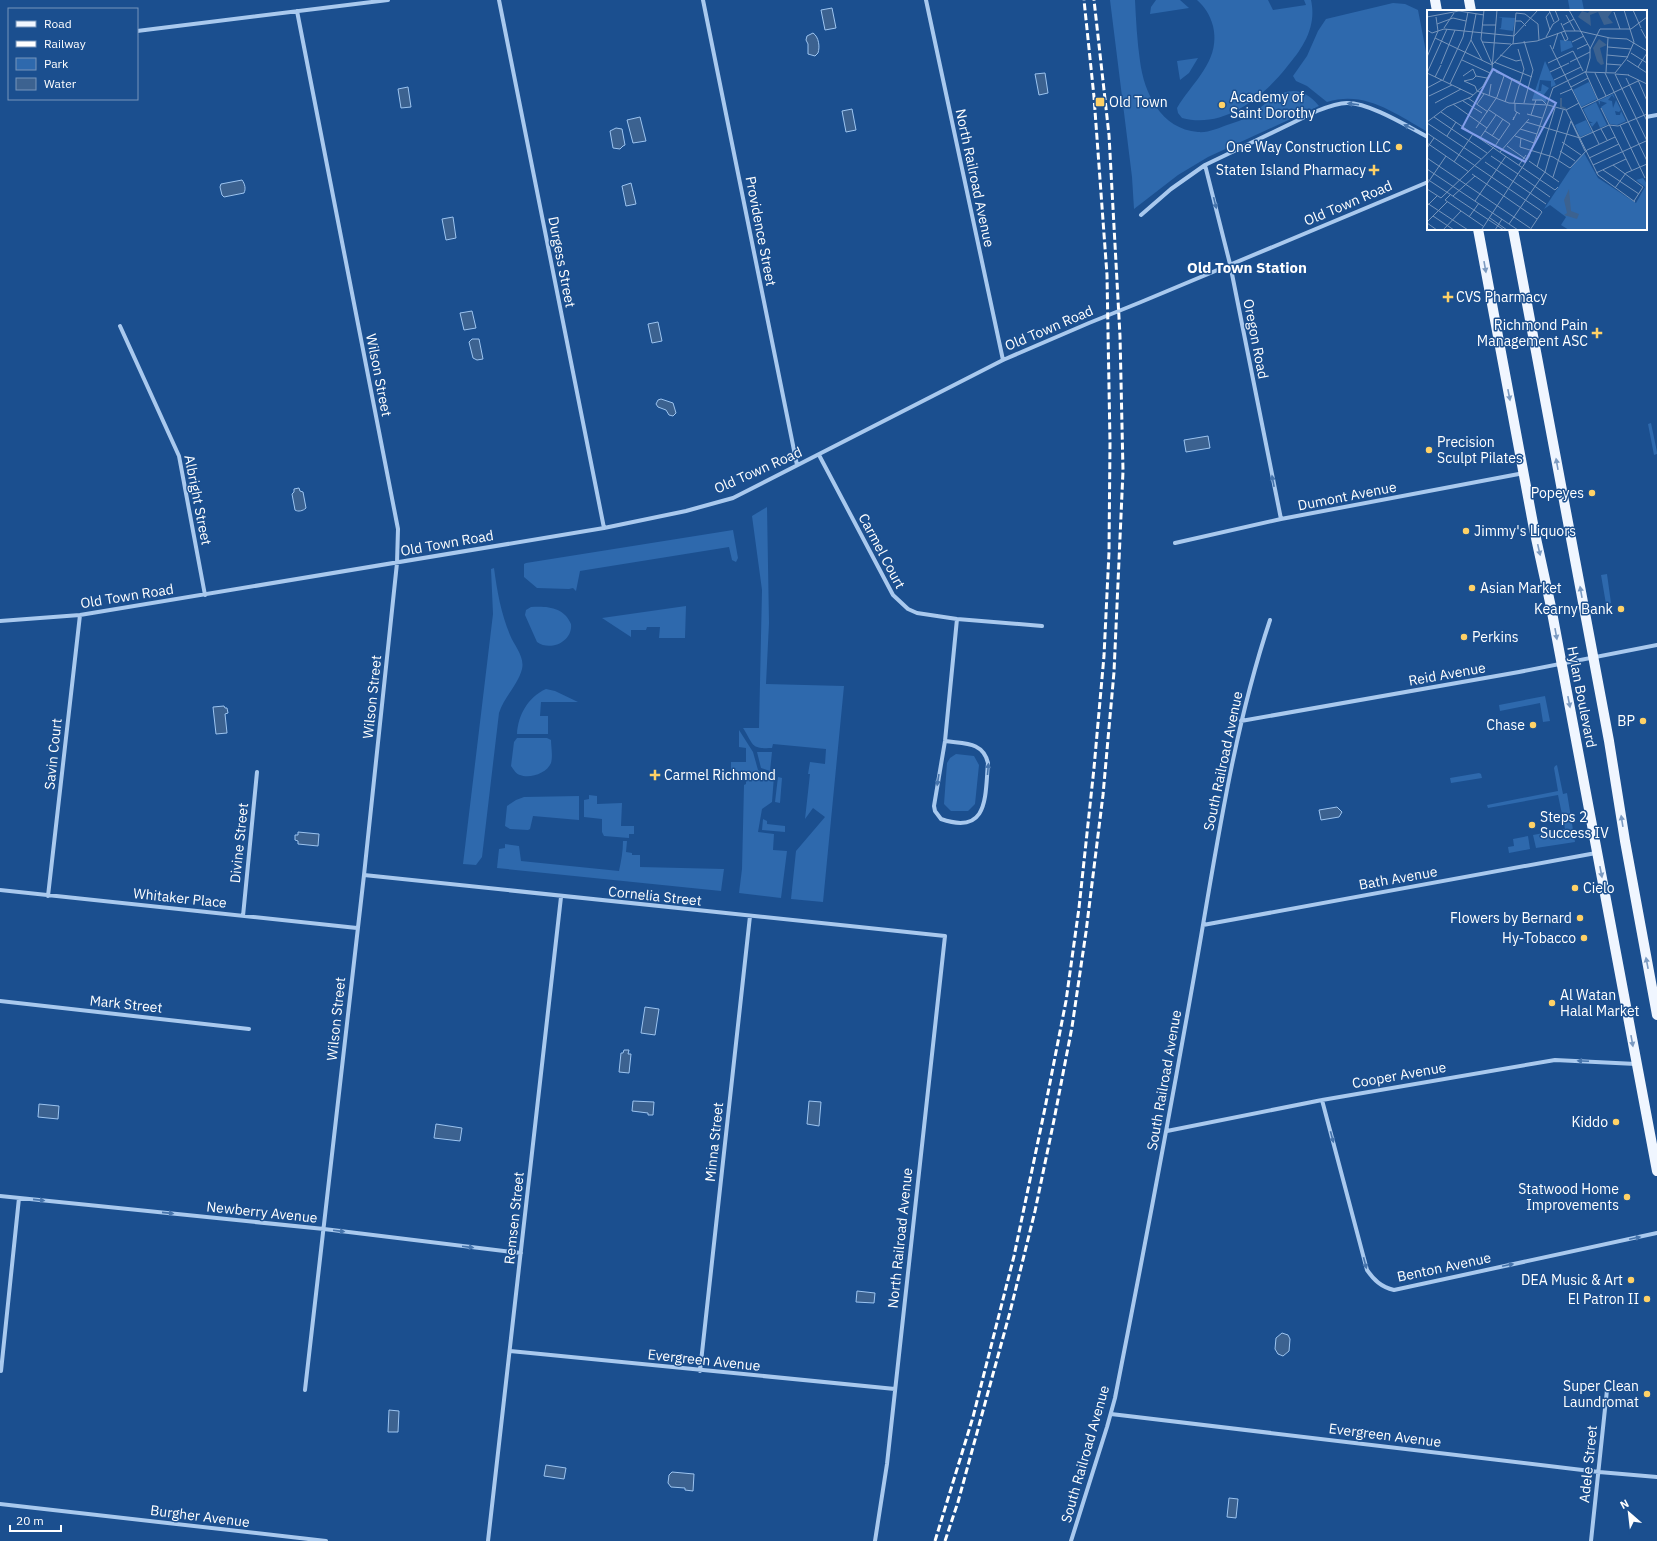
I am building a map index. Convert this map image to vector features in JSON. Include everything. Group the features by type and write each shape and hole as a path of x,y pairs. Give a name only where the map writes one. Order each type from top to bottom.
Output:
{"main road":[{"path":"1435,0 1437,10"},
{"path":"1468,0 1471,10"},
{"name":"Hylan Boulevard","path":"1478,230 1524,474 1562,664 1657,1171"},
{"name":"Hylan Boulevard","path":"1513,230 1594,658 1625,841 1657,1015"}],"street":[{"path":"138,31 388,0"},
{"name":"Durgess Street","path":"499,0 604,528"},
{"name":"Providence Street","path":"703,0 797,465"},
{"name":"North Railroad Avenue","path":"926,0 1003,360"},
{"name":"Wilson Street","path":"297,11 398,529 397,563 364,876 305,1390"},
{"path":"1141,215 1172,189 1205,165 1332,105 1348,103 1362,105 1427,136"},
{"path":"1647,117 1657,115"},
{"name":"Oregon Road","path":"1205,165 1230,264 1281,519"},
{"name":"Old Town Road","path":"0,622 80,615 604,528 686,511 733,498 1003,360 1427,182"},
{"name":"Albright Street","path":"120,326 179,456 205,595"},
{"name":"Carmel Court","path":"819,455 893,595 908,610 917,613 957,619 1042,626"},
{"name":"Dumont Avenue","path":"1175,543 1281,519 1524,474"},
{"name":"Savin Court","path":"48,896 80,615"},
{"path":"945,741 976,746 983,750 987,757 988,763 982,810 974,820 967,823 946,821 941,819 935,811 934,806 945,741 957,619"},
{"name":"South Railroad Avenue","path":"1071,1541 1111,1414 1166,1131 1241,721 1256,662 1270,620"},
{"name":"Reid Avenue","path":"1241,721 1562,664 1657,645"},
{"name":"Divine Street","path":"243,916 257,772"},
{"name":"Bath Avenue","path":"1203,925 1597,853"},
{"name":"Cornelia Street","path":"364,876 945,936"},
{"name":"Whitaker Place","path":"0,890 357,928"},
{"name":"Remsen Street","path":"488,1541 561,897"},
{"name":"Minna Street","path":"700,1371 750,916"},
{"name":"North Railroad Avenue","path":"875,1541 884,1488 945,936"},
{"name":"Mark Street","path":"0,1000 249,1029"},
{"name":"Cooper Avenue","path":"1166,1131 1322,1100 1555,1060 1636,1064"},
{"name":"Benton Avenue","path":"1322,1100 1367,1270 1378,1284 1386,1288 1394,1290 1657,1233"},
{"name":"Newberry Avenue","path":"0,1196 324,1229 521,1253"},
{"path":"1,1371 19,1198"},
{"name":"Evergreen Avenue","path":"510,1351 700,1371 895,1389"},
{"name":"Adele Street","path":"1591,1541 1607,1390"},
{"name":"Evergreen Avenue","path":"1111,1414 1599,1472 1657,1477"},
{"name":"Burgher Avenue","path":"0,1504 295,1539 326,1541"}],"green space":[{"path":"1110,0 1135,0 1142,73 1150,97 1164,117 1174,124 1185,129 1198,132 1213,130 1242,120 1255,113 1276,96 1289,91 1301,92 1307,95 1319,106 1208,157 1178,175 1134,209 1132,177"},
{"path":"1156,0 1180,0 1189,8 1150,14 1151,7"},
{"path":"1197,0 1268,0 1273,10 1306,5 1304,0 1311,0 1312,19 1307,37 1298,53 1265,90 1253,100 1227,115 1212,119 1197,120 1182,118 1178,113 1177,108 1204,70 1213,50 1214,38 1212,22 1207,12"},
{"path":"1568,0 1582,0 1584,10 1570,10"},
{"path":"1393,3 1405,4 1418,10 1427,57 1427,131 1392,111 1367,101 1341,99 1327,102 1307,86 1296,81 1293,76 1307,56 1318,31 1326,19"},
{"path":"1198,58 1189,73 1180,80 1177,61"},
{"path":"1651,423 1657,452 1657,454 1654,455 1648,424"},
{"path":"767,507 769,623 766,684 844,686 823,902 791,899 796,851 825,817 813,808 805,819 810,762 825,764 826,749 773,744 772,748 756,747 753,745 743,728 759,728 762,590 752,516"},
{"path":"733,530 738,558 736,562 732,560 729,547 580,571 576,591 573,588 537,588 524,577 524,564 526,563"},
{"path":"494,568 504,618 510,635 521,656 523,665 520,675 499,713 482,857 476,865 463,864 493,614 491,569"},
{"path":"1607,574 1611,603 1606,604 1601,575"},
{"path":"686,606 685,638 659,638 660,627 647,627 646,630 631,630 631,637 602,618"},
{"path":"531,607 549,607 564,614 571,624 571,630 565,640 548,646 537,642 525,615 526,610"},
{"path":"546,689 555,691 578,702 541,702 540,716 548,716 548,734 517,734 519,720 525,707 534,697"},
{"path":"1545,696 1550,721 1543,722 1540,703 1500,711 1499,705"},
{"path":"739,730 753,752 758,770 765,774 774,776 772,802 762,809 758,832 774,834 773,850 787,851 781,898 739,893 742,869 744,785 746,784 746,772 731,771 731,762 746,762 746,748 739,747"},
{"path":"517,738 547,738 551,740 552,760 546,770 533,776 524,776 515,772 511,766 514,742"},
{"path":"757,752 772,752 770,771 761,768"},
{"path":"956,754 974,756 979,765 975,804 968,811 951,811 944,804 947,763 950,758"},
{"path":"1557,765 1563,794 1567,793 1575,842 1536,848 1533,835 1565,829 1558,795 1488,808 1487,805 1558,791 1554,768"},
{"path":"1479,773 1481,774 1482,778 1451,783 1450,778"},
{"path":"778,777 782,778 780,803 775,802"},
{"path":"589,795 597,796 597,804 622,803 621,826 634,826 634,834 629,834 629,838 604,836 602,832 602,819 584,817 584,800 589,799"},
{"path":"579,796 579,820 533,816 530,829 528,830 510,829 505,826 507,806 516,800 524,797"},
{"path":"763,819 767,821 767,824 785,826 785,832 762,830"},
{"path":"1528,836 1530,849 1509,853 1508,847 1514,846 1513,839"},
{"path":"623,841 627,841 626,852 632,853 632,855 640,855 640,867 724,869 721,891 497,868 499,849 505,848 505,844 519,846 521,861 619,871"}],"water":[{"path":"832,8 836,28 825,30 821,10"},
{"path":"813,33 817,37 819,45 818,53 815,56 808,54 808,44 806,40 807,36"},
{"path":"1045,73 1048,93 1039,95 1035,74"},
{"path":"408,87 411,107 401,108 398,89"},
{"path":"852,109 856,130 846,132 842,111"},
{"path":"640,117 646,141 633,143 627,120"},
{"path":"616,128 622,129 625,145 620,149 613,148 610,131"},
{"path":"242,180 245,186 244,193 224,197 222,195 220,187 221,184"},
{"path":"631,183 636,204 626,206 622,186"},
{"path":"453,217 456,238 446,240 442,219"},
{"path":"472,311 476,328 464,330 460,313"},
{"path":"658,322 662,341 652,343 648,324"},
{"path":"472,339 479,339 483,359 477,360 473,358 469,342"},
{"path":"661,399 673,403 676,413 673,416 669,415 666,410 658,407 656,404 658,400"},
{"path":"1208,436 1210,448 1186,452 1184,440"},
{"path":"299,488 300,491 303,492 306,508 299,511 295,510 292,494 294,489"},
{"path":"224,706 227,708 228,713 225,714 227,733 216,734 213,707"},
{"path":"1337,807 1342,812 1339,817 1321,820 1319,810"},
{"path":"298,832 319,834 318,846 298,844 298,841 295,840 295,835 298,835"},
{"path":"645,1007 659,1009 655,1035 641,1033"},
{"path":"624,1050 629,1050 628,1054 631,1054 629,1073 619,1072 621,1053 623,1053"},
{"path":"633,1101 654,1102 653,1115 632,1111"},
{"path":"809,1101 821,1102 819,1126 807,1124"},
{"path":"39,1104 59,1106 58,1119 38,1117"},
{"path":"436,1124 462,1128 460,1141 434,1138"},
{"path":"857,1291 875,1293 874,1303 856,1302"},
{"path":"1282,1333 1288,1335 1290,1339 1289,1351 1283,1356 1278,1354 1275,1349 1276,1338"},
{"path":"389,1410 399,1411 398,1432 388,1432"},
{"path":"546,1465 566,1468 564,1479 544,1476"},
{"path":"672,1472 694,1474 693,1491 685,1490 685,1488 671,1487 668,1483 669,1475"},
{"path":"1229,1498 1238,1499 1236,1518 1227,1517"}],"railway":[{"path":"935,1541 973,1417 1014,1256 1045,1108 1066,1001 1079,908 1094,768 1104,656 1109,552 1110,443 1107,275 1094,97 1084,0"},
{"path":"945,1541 958,1502 1010,1312 1035,1211 1072,1027 1086,932 1103,795 1114,672 1123,471 1120,336 1109,135 1094,0"}],"place":[{"name":"Old Town","path":"1100,102"},
{"name":"Academy of Saint Dorothy","path":"1222,105"},
{"name":"One Way Construction LLC","path":"1399,147"},
{"name":"Staten Island Pharmacy","path":"1374,170"},
{"name":"CVS Pharmacy","path":"1448,297"},
{"name":"Richmond Pain Management ASC","path":"1597,333"},
{"name":"Precision Sculpt Pilates","path":"1429,450"},
{"name":"Popeyes","path":"1592,493"},
{"name":"Jimmy's Liquors","path":"1466,531"},
{"name":"Asian Market","path":"1472,588"},
{"name":"Kearny Bank","path":"1621,609"},
{"name":"Perkins","path":"1464,637"},
{"name":"BP","path":"1643,721"},
{"name":"Chase","path":"1533,725"},
{"name":"Carmel Richmond","path":"655,775"},
{"name":"Steps 2 Success IV","path":"1532,825"},
{"name":"Cielo","path":"1575,888"},
{"name":"Flowers by Bernard","path":"1580,918"},
{"name":"Hy-Tobacco","path":"1584,938"},
{"name":"Al Watan Halal Market","path":"1552,1003"},
{"name":"Kiddo","path":"1616,1122"},
{"name":"Statwood Home Improvements","path":"1627,1197"},
{"name":"DEA Music & Art","path":"1631,1280"},
{"name":"El Patron II","path":"1647,1299"},
{"name":"Super Clean Laundromat","path":"1647,1394"}],"district":[{"name":"Old Town Station","path":"1247,268"}]}
